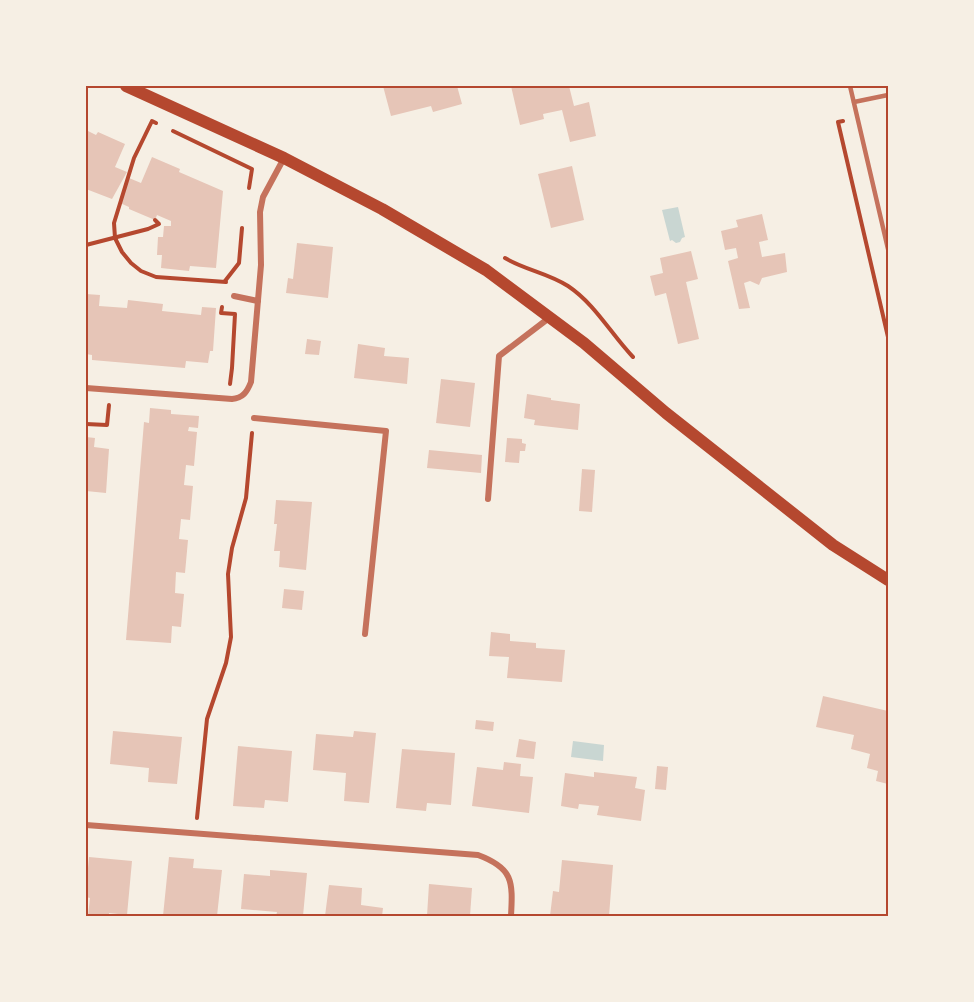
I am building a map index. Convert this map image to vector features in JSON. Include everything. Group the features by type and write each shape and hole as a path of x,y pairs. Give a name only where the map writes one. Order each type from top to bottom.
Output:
{"main road":[{"path":"126,86 284,158 382,209 486,270 584,343 666,413 824,538 888,580"}],"street":[{"path":"86,388 227,399 242,397 251,382 258,301 261,204 284,158"},
{"path":"234,296 258,301"},
{"path":"488,499 499,356 549,317"},
{"path":"254,418 386,431 365,634"},
{"path":"86,825 478,855 502,867 509,879 512,894 511,916"}],"lane":[{"path":"850,86 888,249"},
{"path":"854,102 888,95"}],"path":[{"path":"858,117 838,122 888,337"},
{"path":"162,126 152,121 134,158 114,223 115,238 122,252 141,271 156,277 259,282"},
{"path":"172,131 252,169 248,192"},
{"path":"86,244 148,229 159,224 155,220"},
{"path":"224,292 225,282 239,263 242,224"},
{"path":"222,302 221,313 235,314 232,368 227,399"},
{"path":"196,833 207,719 231,637 228,574 232,548 246,498 254,418"}],"shaded area":[{"path":"678,207 685,237 676,243 670,241 662,210"},
{"path":"573,741 604,745 603,761 571,757"}],"building":[{"path":"383,86 457,86 462,104 433,112 431,106 391,116"},
{"path":"511,86 569,86 574,106 589,102 596,136 570,142 562,110 543,114 544,119 520,125"},
{"path":"86,130 96,135 98,132 125,144 115,167 127,172 112,199 86,189"},
{"path":"152,157 180,169 179,172 223,191 216,268 190,266 189,271 161,268 162,255 157,255 158,237 163,237 164,226 171,226 171,221 157,215 155,220 120,203 129,178 141,183"},
{"path":"572,166 584,220 551,228 538,174"},
{"path":"762,214 768,240 759,242 762,257 785,253 787,272 762,278 759,285 750,281 744,283 750,308 739,309 728,261 738,258 736,248 725,250 721,231 738,227 736,220"},
{"path":"297,243 333,247 328,298 286,293 288,278 293,279"},
{"path":"691,251 698,279 686,282 699,339 678,344 666,293 655,296 650,276 663,273 660,258"},
{"path":"86,294 100,295 99,306 127,308 128,300 163,304 162,311 201,315 202,307 216,308 213,351 210,351 208,363 186,361 185,368 92,360 92,355 86,354"},
{"path":"307,339 321,341 319,355 305,354"},
{"path":"358,344 385,348 384,356 409,358 407,384 354,378"},
{"path":"441,379 475,383 470,427 436,423"},
{"path":"527,394 580,404 578,430 534,425 535,420 524,418"},
{"path":"150,408 171,410 171,414 199,416 198,428 189,427 188,431 197,432 194,466 186,465 184,485 193,486 190,520 181,519 179,539 188,540 185,573 176,572 175,593 184,594 181,627 172,626 171,643 126,640 144,422 149,423"},
{"path":"86,437 95,438 94,447 109,449 106,493 86,491"},
{"path":"507,438 522,439 522,443 526,444 525,451 520,451 519,463 505,462"},
{"path":"429,450 482,455 481,473 427,468"},
{"path":"582,469 595,470 592,512 579,511"},
{"path":"276,500 312,502 306,570 279,567 280,551 274,551 277,524 274,524"},
{"path":"284,589 304,591 302,610 282,608"},
{"path":"491,632 510,634 510,641 536,643 536,648 565,650 562,682 507,678 509,657 489,656"},
{"path":"823,696 888,711 888,784 876,781 878,771 867,768 870,754 851,749 854,735 816,727"},
{"path":"476,720 494,722 493,731 475,729"},
{"path":"113,731 182,737 177,784 148,782 149,768 110,764"},
{"path":"354,731 376,733 369,803 344,801 346,773 313,770 316,734 353,737"},
{"path":"519,739 536,742 534,759 516,757"},
{"path":"238,746 292,751 288,802 265,800 264,808 233,806"},
{"path":"402,749 455,753 451,805 427,803 426,811 396,808"},
{"path":"504,762 521,764 520,776 533,777 529,813 472,806 477,767 503,770"},
{"path":"657,766 668,767 666,790 655,789"},
{"path":"594,772 637,777 635,788 645,790 641,821 597,815 599,806 579,804 578,809 561,806 565,773 594,777"},
{"path":"89,857 132,861 127,915 109,913 109,916 88,916 90,898 86,897 86,879"},
{"path":"169,857 194,859 193,868 222,870 217,916 163,916"},
{"path":"562,860 613,865 609,916 550,916 553,891 559,892"},
{"path":"270,870 307,873 303,916 276,916 277,912 241,909 244,874 270,876"},
{"path":"429,884 472,888 470,916 427,916"},
{"path":"329,885 362,888 361,905 383,908 382,916 325,916"}]}
